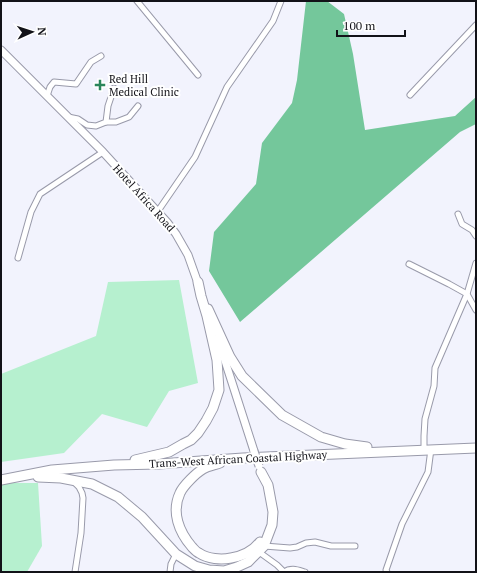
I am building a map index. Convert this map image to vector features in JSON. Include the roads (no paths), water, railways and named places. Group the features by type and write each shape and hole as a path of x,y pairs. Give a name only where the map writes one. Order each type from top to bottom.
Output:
{"highway":[{"path":"114,465 169,452 191,440 198,433 213,408 219,390 217,360 207,316 200,296 198,282"},
{"path":"208,309 230,357 242,376 282,415 321,437 345,444 372,448 424,449"},
{"name":"Trans-West African Coastal Highway","path":"1,480 52,470 114,465 159,464 243,458 424,449 476,448"},
{"path":"243,458 212,465 203,469 187,483 180,493 176,517 181,532 198,553 211,558 225,559 241,557 256,548 263,538 268,526 269,514 266,486 260,469"},
{"path":"20,476 61,478 92,484 118,497 142,517 176,554 195,566 209,570 224,571 248,562 262,549 272,524 273,512 268,485 260,469"}],"street":[{"path":"137,1 198,75"},
{"path":"158,211 195,158 227,87 273,21 281,1"},
{"path":"410,95 476,25"},
{"name":"Hotel Africa Road","path":"1,50 103,152 168,222 176,234 188,255 208,309 260,469"},
{"path":"47,96 50,87 54,82 76,84 91,62 101,56"},
{"path":"106,122 108,106 114,88"},
{"path":"68,117 78,119 87,125 96,126 106,122 116,122 129,117 138,106"},
{"path":"18,258 31,212 40,194 103,152"},
{"path":"458,214 462,224 472,230 476,236"},
{"path":"387,572 386,570 402,524 428,472 424,449 425,419 434,386 435,368 467,294 476,263"},
{"path":"409,264 467,294 476,310"},
{"path":"72,480 79,487 83,498 81,533 75,572"},
{"path":"262,549 290,548 315,542 331,546 354,546"},
{"path":"262,549 284,572 287,569 306,572"},
{"path":"170,572 171,564 176,554"}],"place":[{"name":"Red Hill Medical Clinic","path":"100,85"}]}
